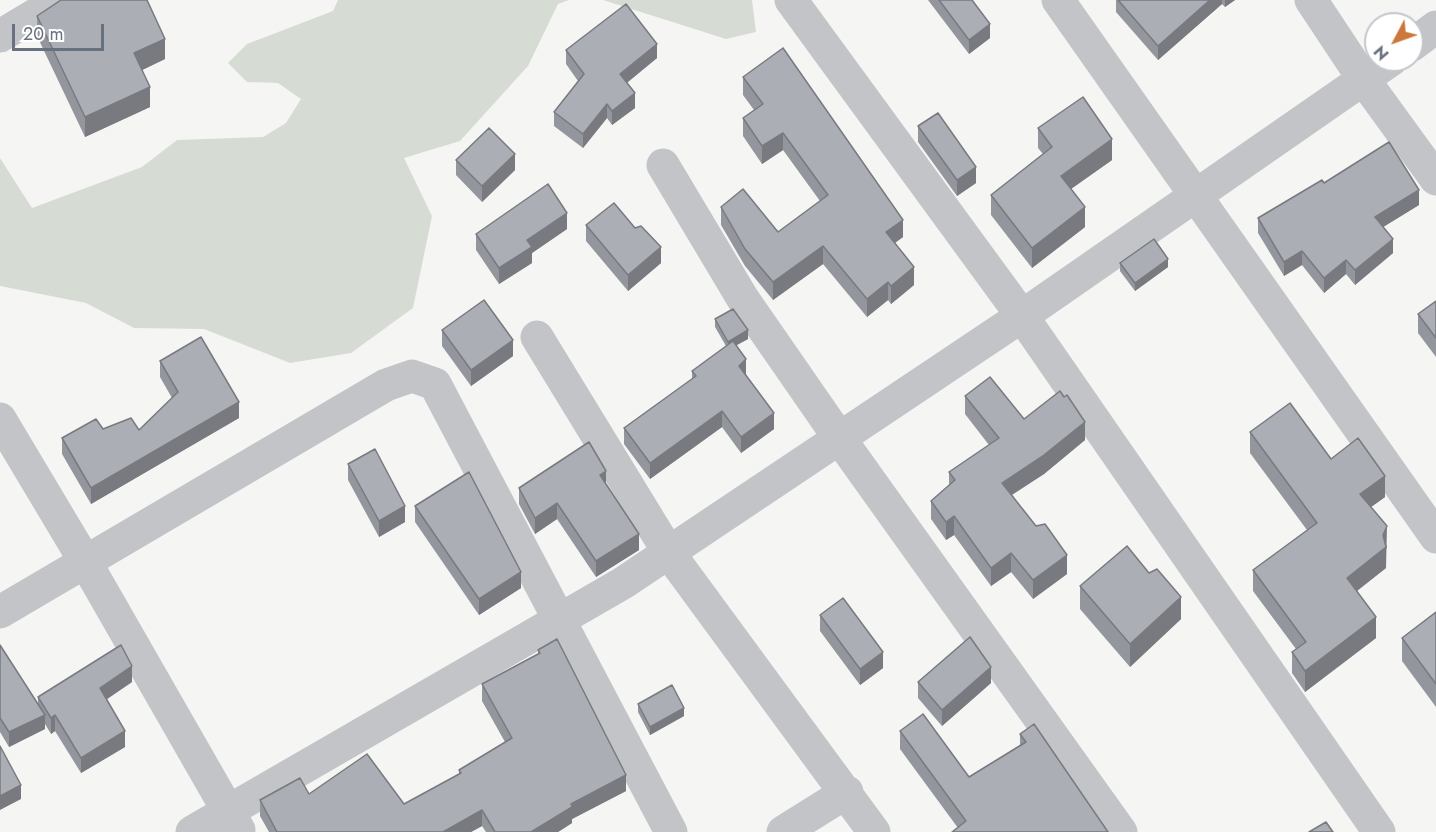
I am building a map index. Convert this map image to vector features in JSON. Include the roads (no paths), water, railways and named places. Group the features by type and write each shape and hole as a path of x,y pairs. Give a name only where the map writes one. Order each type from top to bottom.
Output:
{"street":[{"path":"0,36 60,0"},
{"path":"791,0 1022,316 1379,832"},
{"path":"1058,0 1194,197 1311,357 1436,537"},
{"path":"1311,0 1364,80 1436,179"},
{"path":"192,832 234,823 669,553 1022,316 1375,72"},
{"path":"663,165 743,299 840,439 1121,832"},
{"path":"537,338 669,553 847,792 873,832"},
{"path":"0,612 386,385 412,376 435,384 671,832"},
{"path":"0,419 86,563 234,823"},
{"path":"783,832 847,792"}]}
